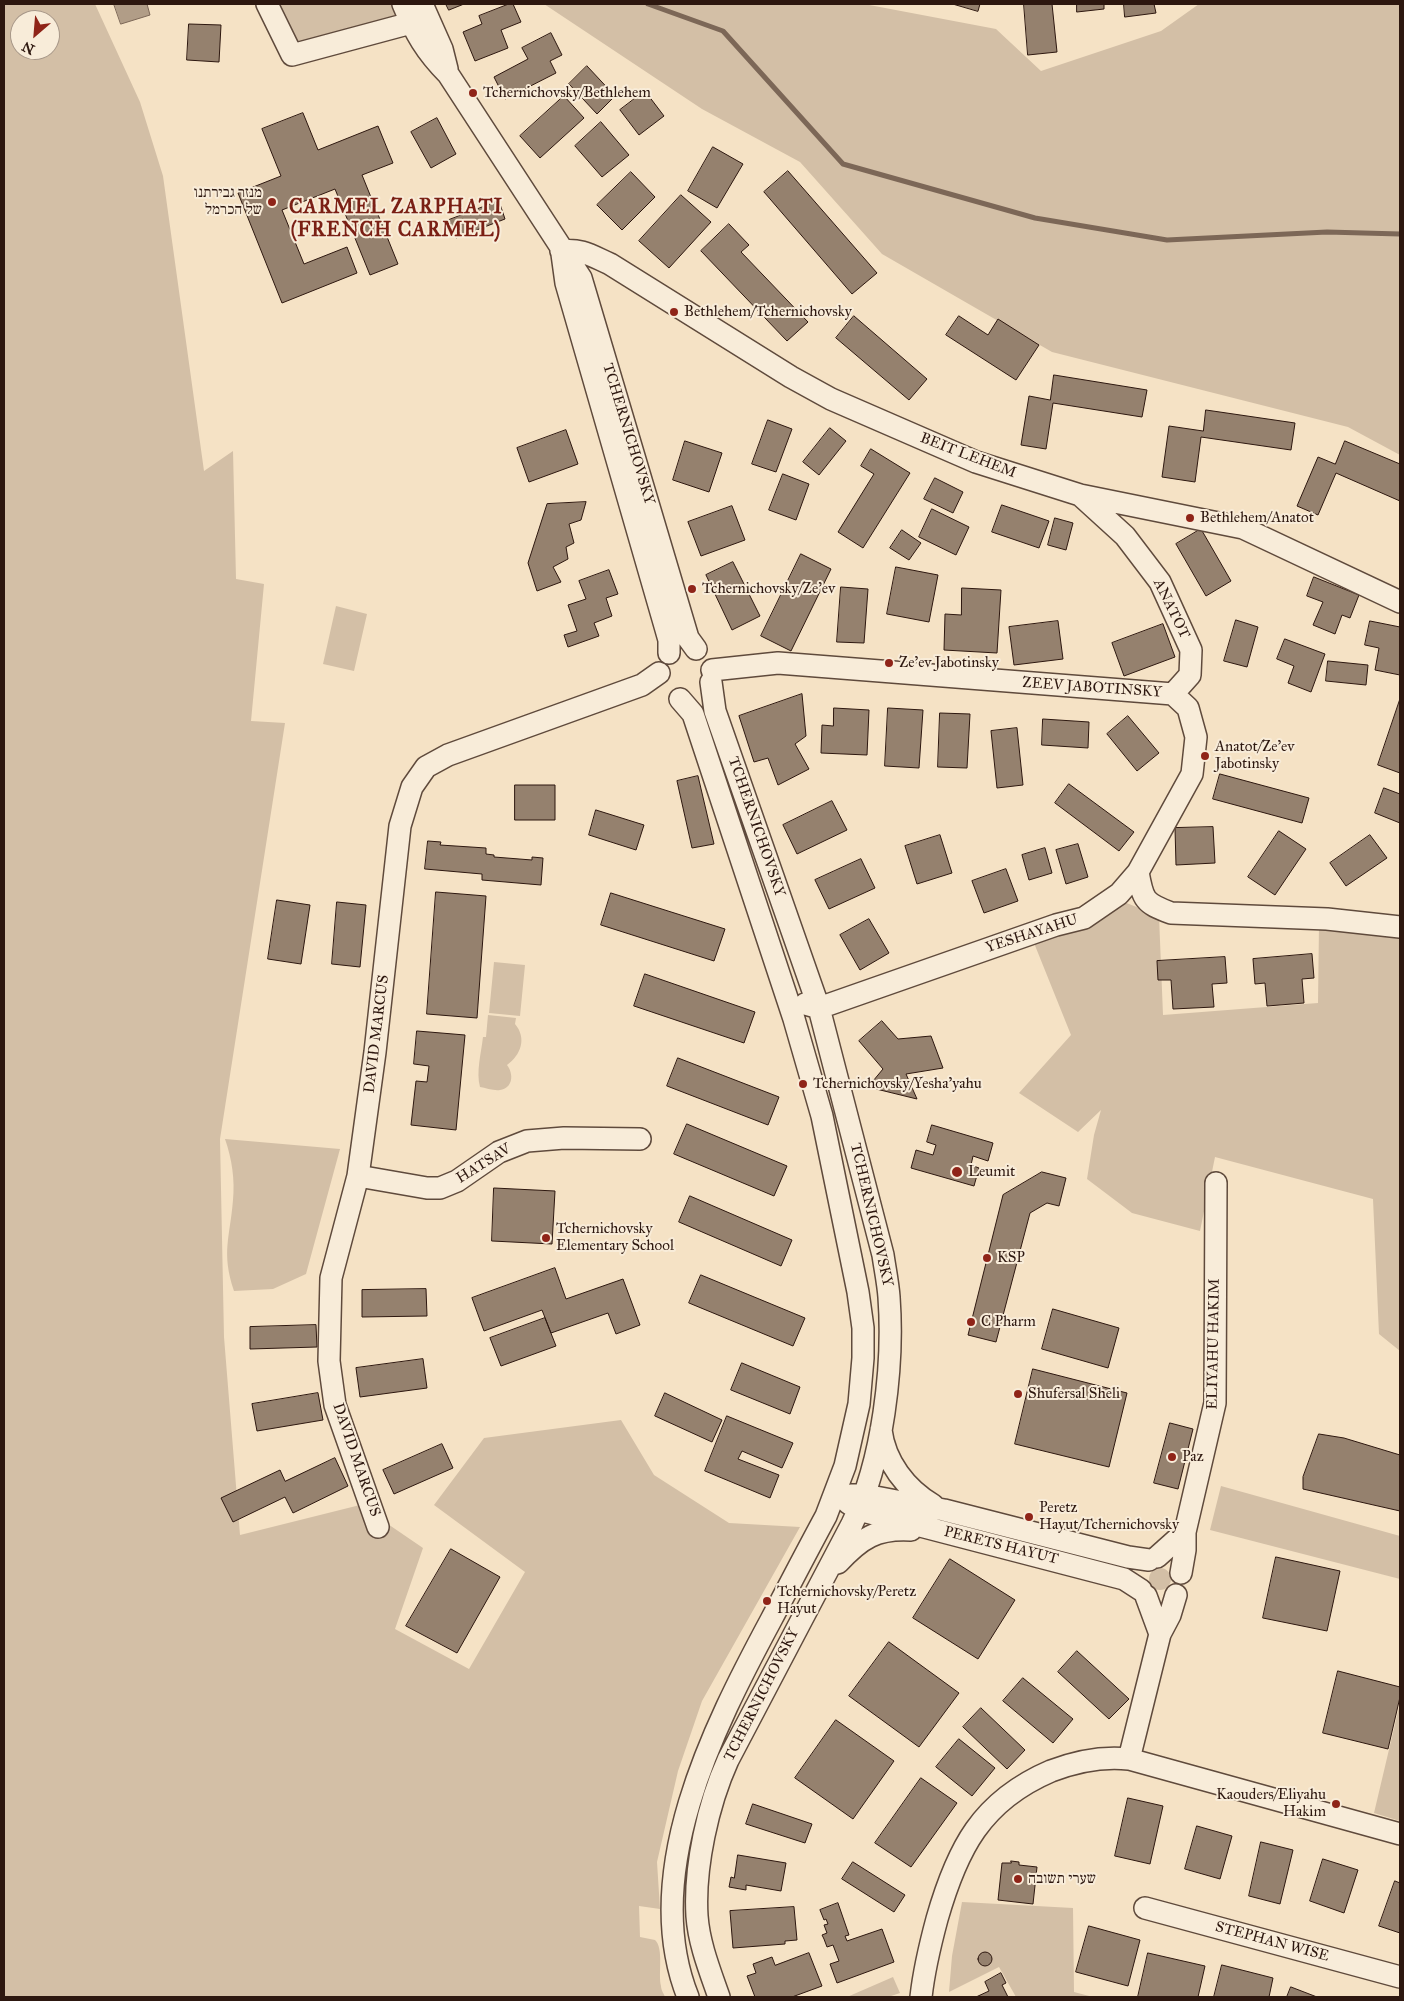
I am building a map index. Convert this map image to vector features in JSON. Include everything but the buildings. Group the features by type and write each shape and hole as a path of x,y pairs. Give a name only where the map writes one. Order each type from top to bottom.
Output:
{"street":[{"path":"266,4 292,55 419,12"},
{"name":"TCHERNICHOVSKY","path":"403,4 419,12 424,47 448,74 581,278 688,638 696,649"},
{"name":"BEIT LEHEM","path":"562,251 580,250 610,264 791,377 831,398 987,466 1080,495 1243,528 1400,602"},
{"name":"TCHERNICHOVSKY","path":"562,251 566,283 669,640 669,653"},
{"name":"ANATOT","path":"1080,495 1125,536 1160,582 1191,650 1190,674 1173,694"},
{"path":"682,647 696,649 709,661 712,676 702,695 688,700 668,687 660,665 669,653 682,647"},
{"name":"ZEEV JABOTINSKY","path":"712,676 778,663 1173,694"},
{"name":"TCHERNICHOVSKY","path":"712,676 715,711 819,1008 883,1255 889,1295 890,1360 881,1427 862,1502 728,1760 715,1792 706,1826 701,1857 697,1916 705,1958 719,1997"},
{"name":"DAVID MARCUS","path":"378,1527 335,1405 329,1361 330,1278 358,1176 375,1052 400,826 412,787 426,767 448,755 642,685 668,687"},
{"name":"TCHERNICHOVSKY","path":"668,687 693,714 785,992 822,1116 848,1241 863,1328 863,1358 859,1404 846,1466 826,1516 749,1660 722,1716 707,1750 695,1786 678,1852 673,1881 671,1918 677,1965 688,1997"},
{"path":"1173,694 1188,708 1196,737 1192,774 1138,872 1142,894 1152,906 1171,913 1327,920 1400,928"},
{"name":"YESHAYAHU","path":"819,1008 1056,925 1084,918 1119,894 1138,872"},
{"path":"785,992 798,1001 819,1008"},
{"name":"HATSAV","path":"358,1176 427,1188 440,1188 458,1181 499,1152 527,1141 564,1138 640,1139"},
{"name":"ELIYAHU HAKIM","path":"1181,1573 1185,1550 1185,1532 1215,1403 1216,1182"},
{"path":"881,1427 886,1450 902,1479 921,1497 944,1510"},
{"path":"835,1495 862,1502"},
{"name":"PERETS HAYUT","path":"862,1502 944,1510 1128,1557 1153,1559"},
{"name":"PERETS HAYUT","path":"862,1502 949,1533 1124,1579 1144,1593"},
{"path":"824,1578 858,1543 876,1532 906,1529 949,1533"},
{"path":"1160,1634 1144,1593 1139,1574 1142,1567 1185,1532"},
{"path":"1072,1542 1072,1557 1078,1566"},
{"path":"1129,1758 1160,1634 1180,1588 1181,1573 1172,1561 1153,1559"},
{"path":"1144,1593 1155,1600 1163,1601 1176,1595"},
{"path":"921,1997 930,1946 962,1849 992,1810 1019,1787 1060,1768 1082,1761 1109,1756 1129,1758 1400,1834"},
{"name":"STEPHAN WISE","path":"1145,1908 1400,1977"}],"shaded area":[{"path":"4,4 95,4 140,102 163,176 204,471 233,451 236,579 264,584 251,721 285,723 220,1139 224,1337 240,1535 360,1505 423,1548 395,1629 469,1669 525,1572 434,1505 484,1438 621,1420 654,1475 729,1523 800,1527 702,1701 678,1771 657,1862 660,1909 639,1906 640,1937 655,1940 658,1944 661,1989 665,1997 4,1997"},
{"path":"114,4 147,4 150,15 121,24"},
{"path":"274,4 393,4 399,20 297,46"},
{"path":"544,4 864,4 996,29 1041,71 1161,31 1199,4 1400,4 1400,455 1348,427 1052,352 882,254 800,162 702,109"},
{"path":"336,606 367,614 354,671 323,664"},
{"path":"1124,902 1159,916 1163,1015 1318,1003 1319,925 1400,936 1400,1351 1379,1334 1373,1199 1215,1157 1200,1231 1132,1213 1087,1179 1094,1135 1101,1110 1078,1132 1019,1093 1071,1035 1034,943"},
{"path":"494,962 525,965 520,1016 489,1013"},
{"path":"488,1015 516,1018 515,1024 521,1035 519,1051 507,1065 511,1072 510,1084 508,1087 500,1090 480,1087 479,1081 480,1056 483,1037 486,1037"},
{"path":"225,1139 340,1149 306,1274 273,1289 234,1291 227,1255 234,1192 231,1162"},
{"path":"1221,1486 1400,1536 1400,1579 1210,1530"},
{"path":"1160,1568 1168,1571 1171,1579 1168,1587 1160,1590 1152,1587 1149,1579 1152,1571"},
{"path":"1400,1703 1400,1821 1374,1813"},
{"path":"962,1902 1073,1908 1074,1992 1093,1997 1016,1997 999,1967 949,1992 952,1956"},
{"path":"893,1977 900,1993 888,1997 847,1997"}],"waterway":[{"path":"648,4 723,31 843,164 1035,218 1167,240 1327,232 1400,234"}],"place":[{"name":"Tchernichovsky/Bethlehem","path":"473,93"},
{"name":"מנזר גבירתנו של הכרמל","path":"272,202"},
{"name":"Bethlehem/Tchernichovsky","path":"674,312"},
{"name":"Bethlehem/Anatot","path":"1190,518"},
{"name":"Tchernichovsky/Ze'ev","path":"692,589"},
{"name":"Ze'ev Jabotinsky","path":"889,663"},
{"name":"Anatot/Ze'ev Jabotinsky","path":"1205,756"},
{"name":"Tchernichovsky/Yesha'yahu","path":"803,1084"},
{"name":"Leumit","path":"957,1172"},
{"name":"Tchernichovsky Elementary School","path":"546,1238"},
{"name":"KSP","path":"987,1258"},
{"name":"C Pharm","path":"971,1322"},
{"name":"Shufersal Sheli","path":"1018,1394"},
{"name":"Paz","path":"1172,1457"},
{"name":"Peretz Hayut/Tchernichovsky","path":"1029,1517"},
{"name":"Tchernichovsky/Peretz Hayut","path":"767,1601"},
{"name":"Kaouders/Eliyahu Hakim","path":"1336,1804"},
{"name":"שערי תשובה","path":"1018,1879"}],"district":[{"name":"CARMEL ZARPHATI (FRENCH CARMEL)","path":"396,220"}]}
